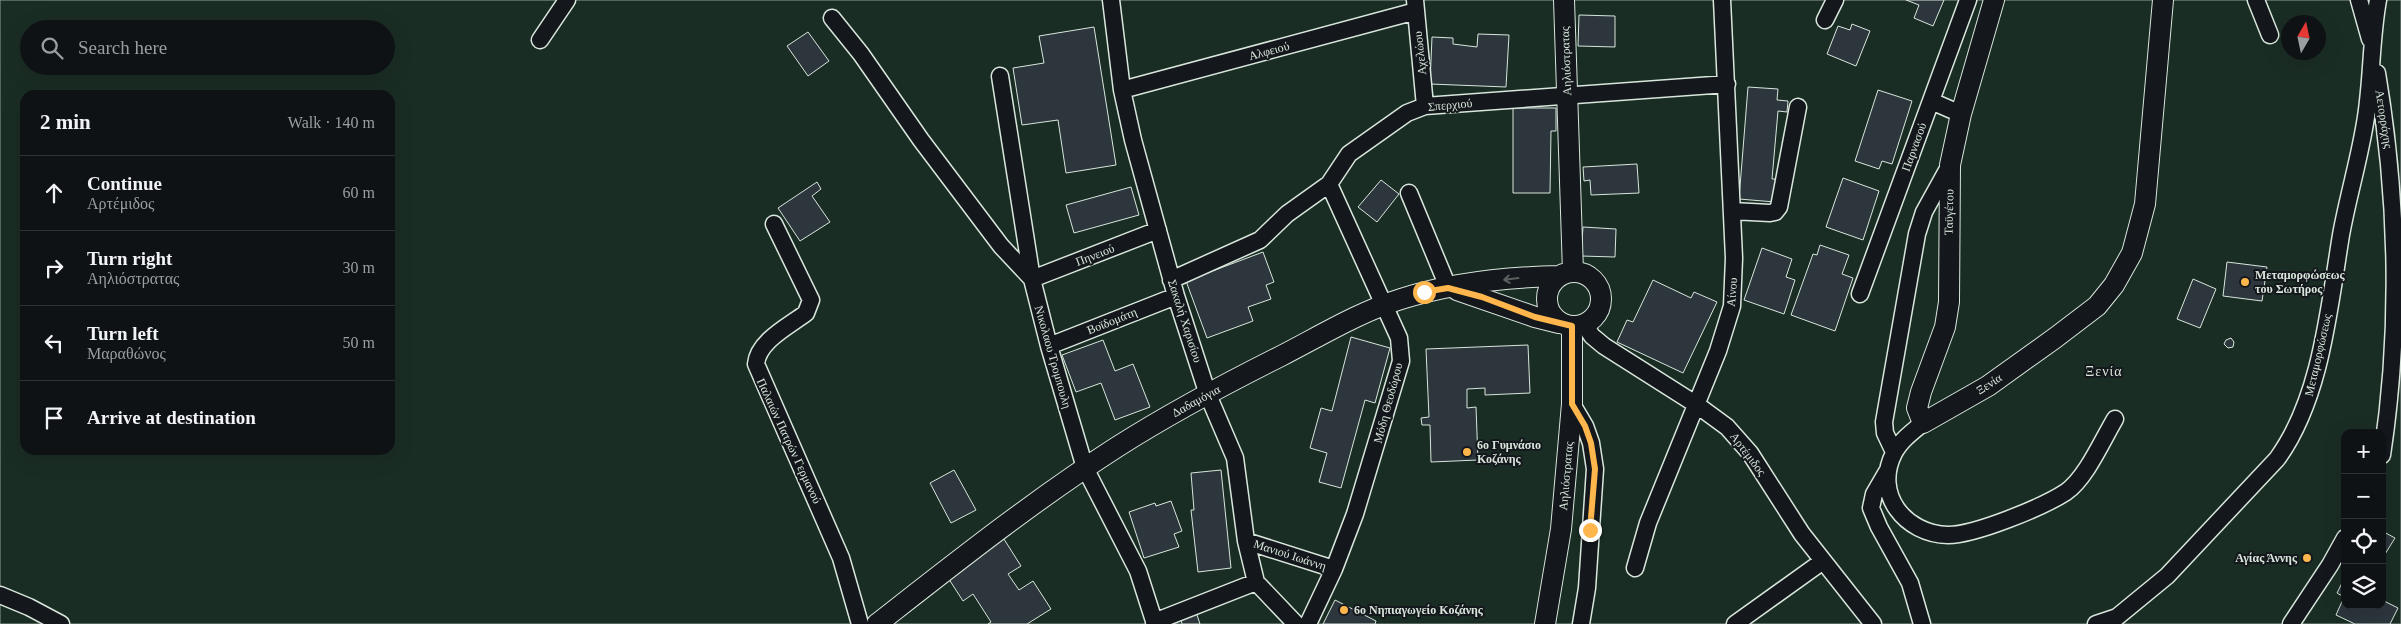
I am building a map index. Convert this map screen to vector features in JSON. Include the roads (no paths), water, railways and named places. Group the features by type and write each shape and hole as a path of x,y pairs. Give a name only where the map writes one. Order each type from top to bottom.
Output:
{"street":[{"path":"540,40 566,0"},
{"name":"Σακαλή Χαρισίου","path":"1111,0 1122,90 1135,150 1174,288 1208,395 1235,458 1246,541 1256,582 1296,624"},
{"name":"Αηλιόστρατας","path":"1564,0 1567,96 1567,274"},
{"name":"Αίνου","path":"1635,568 1648,523 1718,351 1732,306 1734,288 1732,211 1722,0"},
{"path":"1825,20 1835,0"},
{"name":"Παρνασού","path":"1860,294 1968,0"},
{"name":"Ταϋγέτου","path":"1923,423 1917,408 1945,327 1949,302 1950,165 1961,114 1995,0"},
{"name":"Ξενία","path":"2115,419 2080,477 2066,491 2022,513 1963,533 1947,535 1917,528 1901,516 1890,492 1888,469 1894,452 1905,438 1923,423 1988,386 2097,306 2114,285 2132,253 2145,204 2163,0"},
{"path":"2256,0 2270,35"},
{"path":"2359,0 2373,52"},
{"name":"Μεταμορφώσεως","path":"2096,624 2117,617 2167,576 2277,459 2290,442 2299,423 2311,392 2332,296 2349,196 2366,117 2378,0"},
{"name":"Αλφειού","path":"1122,90 1415,6"},
{"name":"Αχελώου","path":"1415,6 1425,106"},
{"path":"832,18 861,54 1001,246 1032,279"},
{"name":"Αετορράχης","path":"2373,52 2389,149 2398,248 2398,345 2391,410 2386,435"},
{"name":"Νικολαου Τρομπουλη","path":"1000,76 1032,279 1049,346 1086,468 1138,571 1154,623"},
{"name":"Σπερχιού","path":"1174,288 1260,240 1287,214 1329,184 1349,154 1407,113 1425,106 1727,84"},
{"path":"1931,101 1961,114"},
{"path":"1732,211 1770,213 1775,212 1779,207 1798,107"},
{"path":"1894,452 1885,433 1884,422 1917,234 1924,212 1950,165"},
{"name":"Μόδη Θεοδώρου","path":"1308,624 1334,569 1355,514 1401,361 1398,338 1329,184"},
{"path":"1409,193 1448,288 1482,297 1535,317 1572,325 1598,312 1601,294 1591,278 1567,274 1548,290 1546,299 1548,308 1572,325"},
{"name":"Παλαιών Πατρών Γερμανού","path":"774,224 811,300 806,313 764,345 757,356 756,364 841,558 860,624"},
{"name":"Πηνειού","path":"1032,279 1158,230"},
{"name":"Δαδαμόγια","path":"877,624 986,538 1086,468 1165,418 1337,326 1383,305 1448,288 1536,276 1567,274"},
{"name":"Βοϊδομάτη","path":"1049,346 1174,288"},
{"name":"Αηλιόστρατας","path":"1545,624 1561,529 1572,404 1572,325"},
{"name":"Αρτέμιδος","path":"1572,325 1592,336 1604,346 1697,405 1728,428 1750,453 1787,513 1873,624"},
{"path":"1572,404 1585,426 1591,443 1595,469 1586,588 1581,624"},
{"path":"1888,469 1874,494 1871,508 1879,527 1910,583 1922,624"},
{"name":"Μανιού Ιωάννη","path":"1246,541 1334,569"},
{"path":"2291,624 2330,566 2341,545"},
{"path":"1735,624 1823,561"},
{"path":"1154,623 1256,582"},
{"path":"0,594 29,606 61,624"}],"place":[{"name":"Μεταμορφώσεως του Σωτήρος","path":"2245,282"},
{"name":"6ο Γυμνάσιο Κοζάνης","path":"1467,452"},
{"name":"Αγίας Άννης","path":"2307,558"},
{"name":"6ο Νηπιαγωγείο Κοζάνης","path":"1344,610"}],"district":[{"name":"Ξενία","path":"2104,371"}]}
